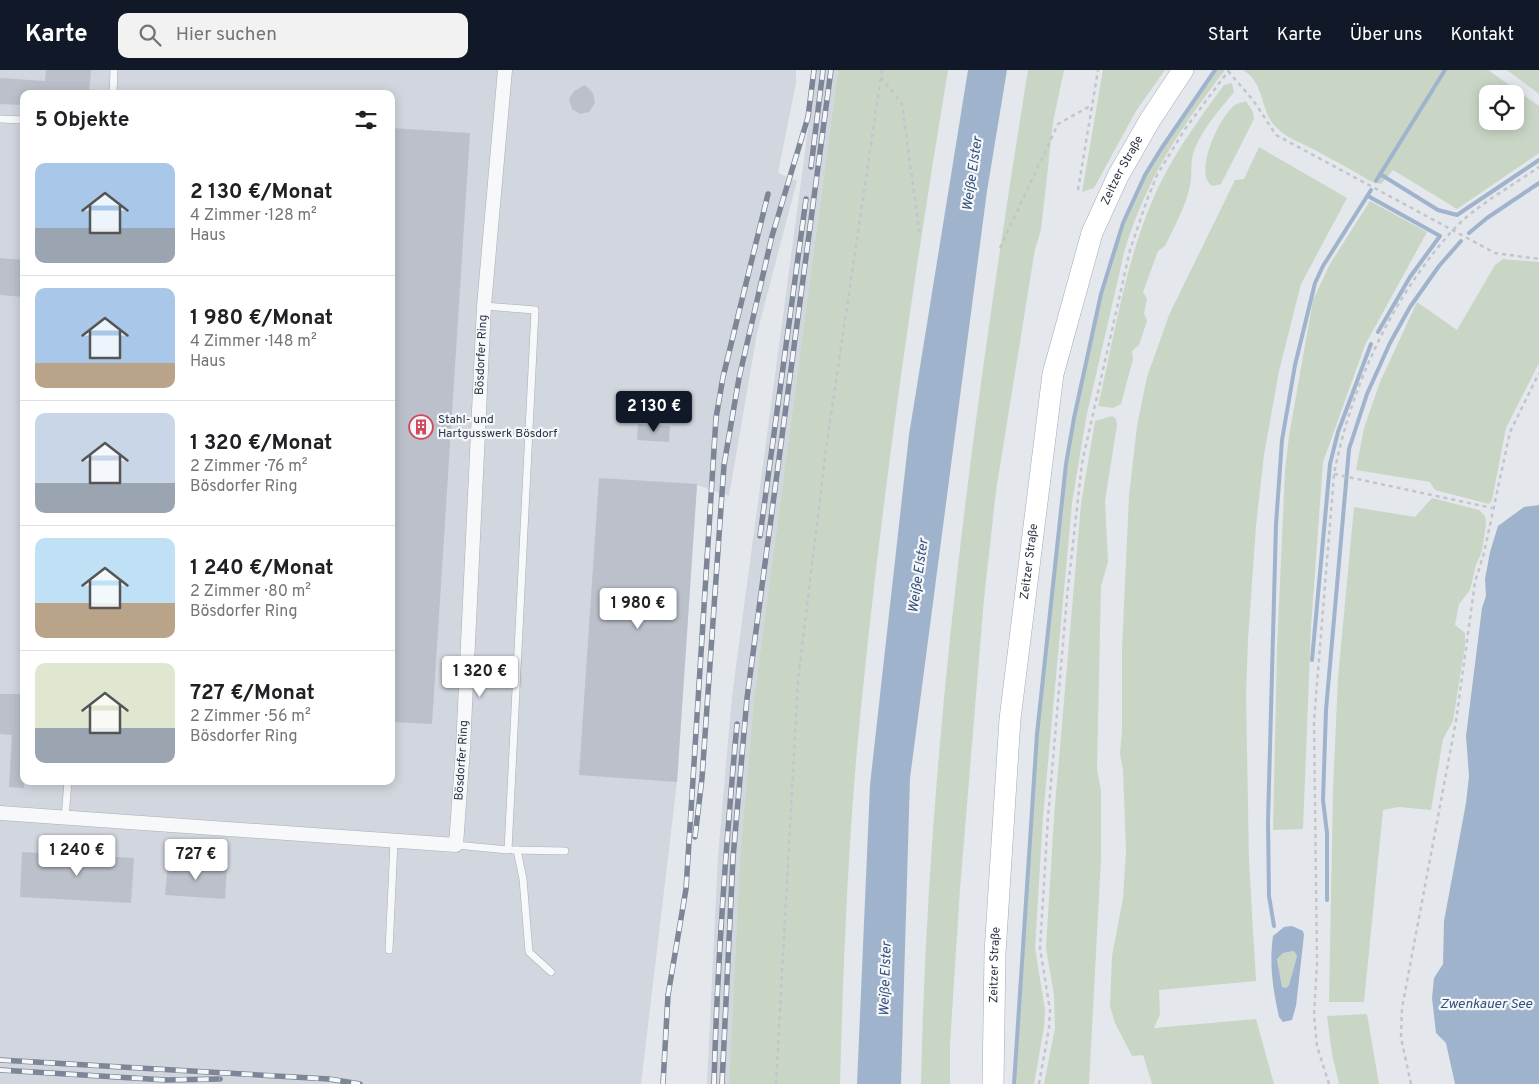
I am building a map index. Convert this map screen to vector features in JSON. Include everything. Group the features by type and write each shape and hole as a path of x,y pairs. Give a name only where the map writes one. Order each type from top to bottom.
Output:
{"main road":[{"name":"Zeitzer Straße","path":"992,1084 995,953 1010,719 1053,374 1092,233 1118,176 1145,128 1183,70"}],"street":[{"name":"Bösdorfer Ring","path":"456,845 463,748 484,306 505,70"},
{"path":"0,813 456,845"}],"lane":[{"path":"113,90 114,70"},
{"path":"0,119 20,120"},
{"path":"484,306 535,310 508,850"},
{"path":"65,818 68,785"},
{"path":"388,950 394,842"},
{"path":"456,845 508,850 565,851"},
{"path":"517,850 523,879 529,952 551,972"}],"path":[{"path":"776,1084 798,680 826,449 882,70"},
{"path":"1078,190 1098,70"},
{"path":"1039,1084 1049,1028 1050,1010 1040,948 1048,817 1068,588 1082,463 1130,250 1147,200 1175,144 1228,71 1253,100 1276,135 1495,253 1539,259"},
{"path":"881,77 902,104 920,237"},
{"path":"1000,248 1058,124 1092,105"},
{"path":"1329,1084 1318,1046 1314,1015 1317,963 1314,721 1334,474 1341,438 1374,350 1417,277 1453,230 1469,216 1539,167"},
{"path":"1411,1084 1401,1038 1402,1008 1456,721 1475,582 1484,553 1492,508 1510,432 1539,373"},
{"path":"1334,474 1492,508"}],"shaded area":[{"path":"0,70 796,70 796,83 778,173 797,181 757,333 729,496 697,485 677,782 641,1084 0,1084"},
{"path":"816,70 838,70 754,698 740,858 729,1084 707,1084 718,856 732,696"}],"green space":[{"path":"838,70 948,70 884,501 864,674 850,842 840,1084 729,1084 740,858 754,698"},
{"path":"1028,70 1064,70 1053,122 1041,230 1035,249 996,491 984,599 960,889 950,1044 950,1084 921,1084 925,956 933,829 957,575 989,322"},
{"path":"1103,70 1165,70 1136,111 1094,188 1082,192"},
{"path":"1215,70 1225,70 1193,113 1166,155 1134,223 1125,249 1086,418 1072,503 1043,817 1035,948 1045,1010 1044,1027 1034,1084 1014,1084 1037,734 1066,464 1074,418 1101,294 1123,223 1145,175"},
{"path":"1243,70 1488,70 1509,85 1479,85 1479,130 1524,130 1524,95 1539,106 1539,153 1457,209 1393,170 1381,184 1370,181 1285,135 1272,122 1255,82"},
{"path":"1507,70 1539,70 1539,94"},
{"path":"1232,83 1234,92 1208,126 1195,148 1186,201 1165,246 1158,251 1143,292 1147,299 1144,313 1147,321 1139,345 1132,351 1133,359 1121,404 1113,408 1098,406 1131,261 1151,205 1163,178 1192,130 1224,85"},
{"path":"1246,101 1253,112 1254,119 1221,184 1213,186 1207,180 1205,170 1210,145 1222,120 1229,111 1236,104"},
{"path":"1259,147 1347,198 1301,284 1279,371 1264,455 1256,526 1246,695 1249,861 1256,981 1159,990 1160,1014 1154,1028 1256,1019 1274,1084 1152,1084 1143,1055 1132,1056 1115,1023 1110,1006 1112,956 1123,898 1126,851 1123,770 1120,754 1122,731 1122,649 1129,496 1137,426 1147,377 1169,315 1235,180 1244,179"},
{"path":"1370,201 1427,232 1365,345 1323,462 1311,627 1303,829 1273,830 1277,649 1285,471 1289,436 1313,300 1330,264"},
{"path":"1503,259 1539,262 1539,363 1506,428 1492,500 1489,504 1435,490 1430,482 1356,470 1364,428 1380,382 1417,302 1457,330 1495,265"},
{"path":"1112,416 1116,419 1117,425 1105,501 1108,562 1101,586 1097,769 1101,791 1101,859 1089,1084 1044,1084 1055,1028 1054,995 1046,948 1054,817 1081,504 1095,421"},
{"path":"1432,498 1479,510 1485,516 1486,524 1482,551 1476,565 1470,590 1459,604 1455,625 1465,633 1465,645 1453,721 1443,739 1431,810 1399,807 1383,810 1364,1002 1329,1002 1333,790 1338,678 1354,507 1415,517"},
{"path":"1294,951 1297,956 1289,985 1286,988 1282,987 1277,959 1283,953"},
{"path":"1367,1014 1379,1084 1339,1084 1332,1054 1327,1016"}],"water":[{"name":"Weiße Elster","path":"968,70 1007,70 987,191 910,778 901,1084 857,1084 870,785 909,435"},
{"name":"Zwenkauer See","path":"1539,505 1539,1084 1455,1084 1446,1043 1436,1033 1432,998 1434,978 1443,964 1444,921 1466,803 1469,776 1466,736 1482,608 1486,596 1485,579 1490,552 1498,526 1524,507"},
{"path":"1292,926 1303,931 1304,935 1296,1006 1292,1020 1283,1022 1279,1017 1275,997 1271,957 1273,936 1284,927","holes":["1294,951 1297,956 1289,985 1286,988 1282,987 1277,959 1283,953"]}],"building":[{"path":"46,70 91,70 89,90 20,90 20,105 0,104 0,78 45,81"},
{"path":"585,85 593,93 595,103 589,112 580,114 572,109 569,99 574,91"},
{"name":"Stahl- und Hartgusswerk Bösdorf","path":"395,128 470,133 432,724 395,722"},
{"path":"0,258 20,260 20,297 0,295"},
{"path":"638,424 670,426 669,442 637,440"},
{"path":"599,478 697,484 677,782 579,775"},
{"path":"0,694 20,694 20,785 24,785 24,788 9,787 12,735 0,734"},
{"path":"22,852 134,858 131,903 20,897"},
{"path":"168,863 227,866 225,899 165,895"}],"waterway":[{"path":"1014,1084 1037,734 1066,464 1074,418 1101,294 1123,223 1145,175 1215,70"},
{"path":"1376,181 1445,70"},
{"path":"1380,174 1438,210 1457,215 1539,160"},
{"path":"1469,233 1487,218 1539,183"},
{"path":"1274,926 1269,896 1268,822 1276,524 1282,440 1295,365 1315,283 1323,266 1371,190"},
{"path":"1368,196 1440,236 1410,277 1378,332"},
{"path":"1327,900 1327,833 1323,800 1326,710 1349,449 1367,394 1390,343 1410,307 1439,266 1461,241"},
{"path":"1312,660 1330,464 1338,432 1371,344"}],"railway":[{"path":"695,837 702,778 724,465 739,378 772,236 808,117 814,70"},
{"path":"811,167 823,70"},
{"path":"722,1084 733,858 747,698 831,70"},
{"path":"663,1084 668,995 686,889 716,418 723,377 768,194"},
{"path":"760,536 806,199"},
{"path":"714,1084 722,904 737,724"},
{"path":"0,1060 329,1079 360,1084"},
{"path":"0,1070 166,1080 220,1079"}],"place":[{"name":"Stahl- und Hartgusswerk Bösdorf","path":"421,427"}]}
